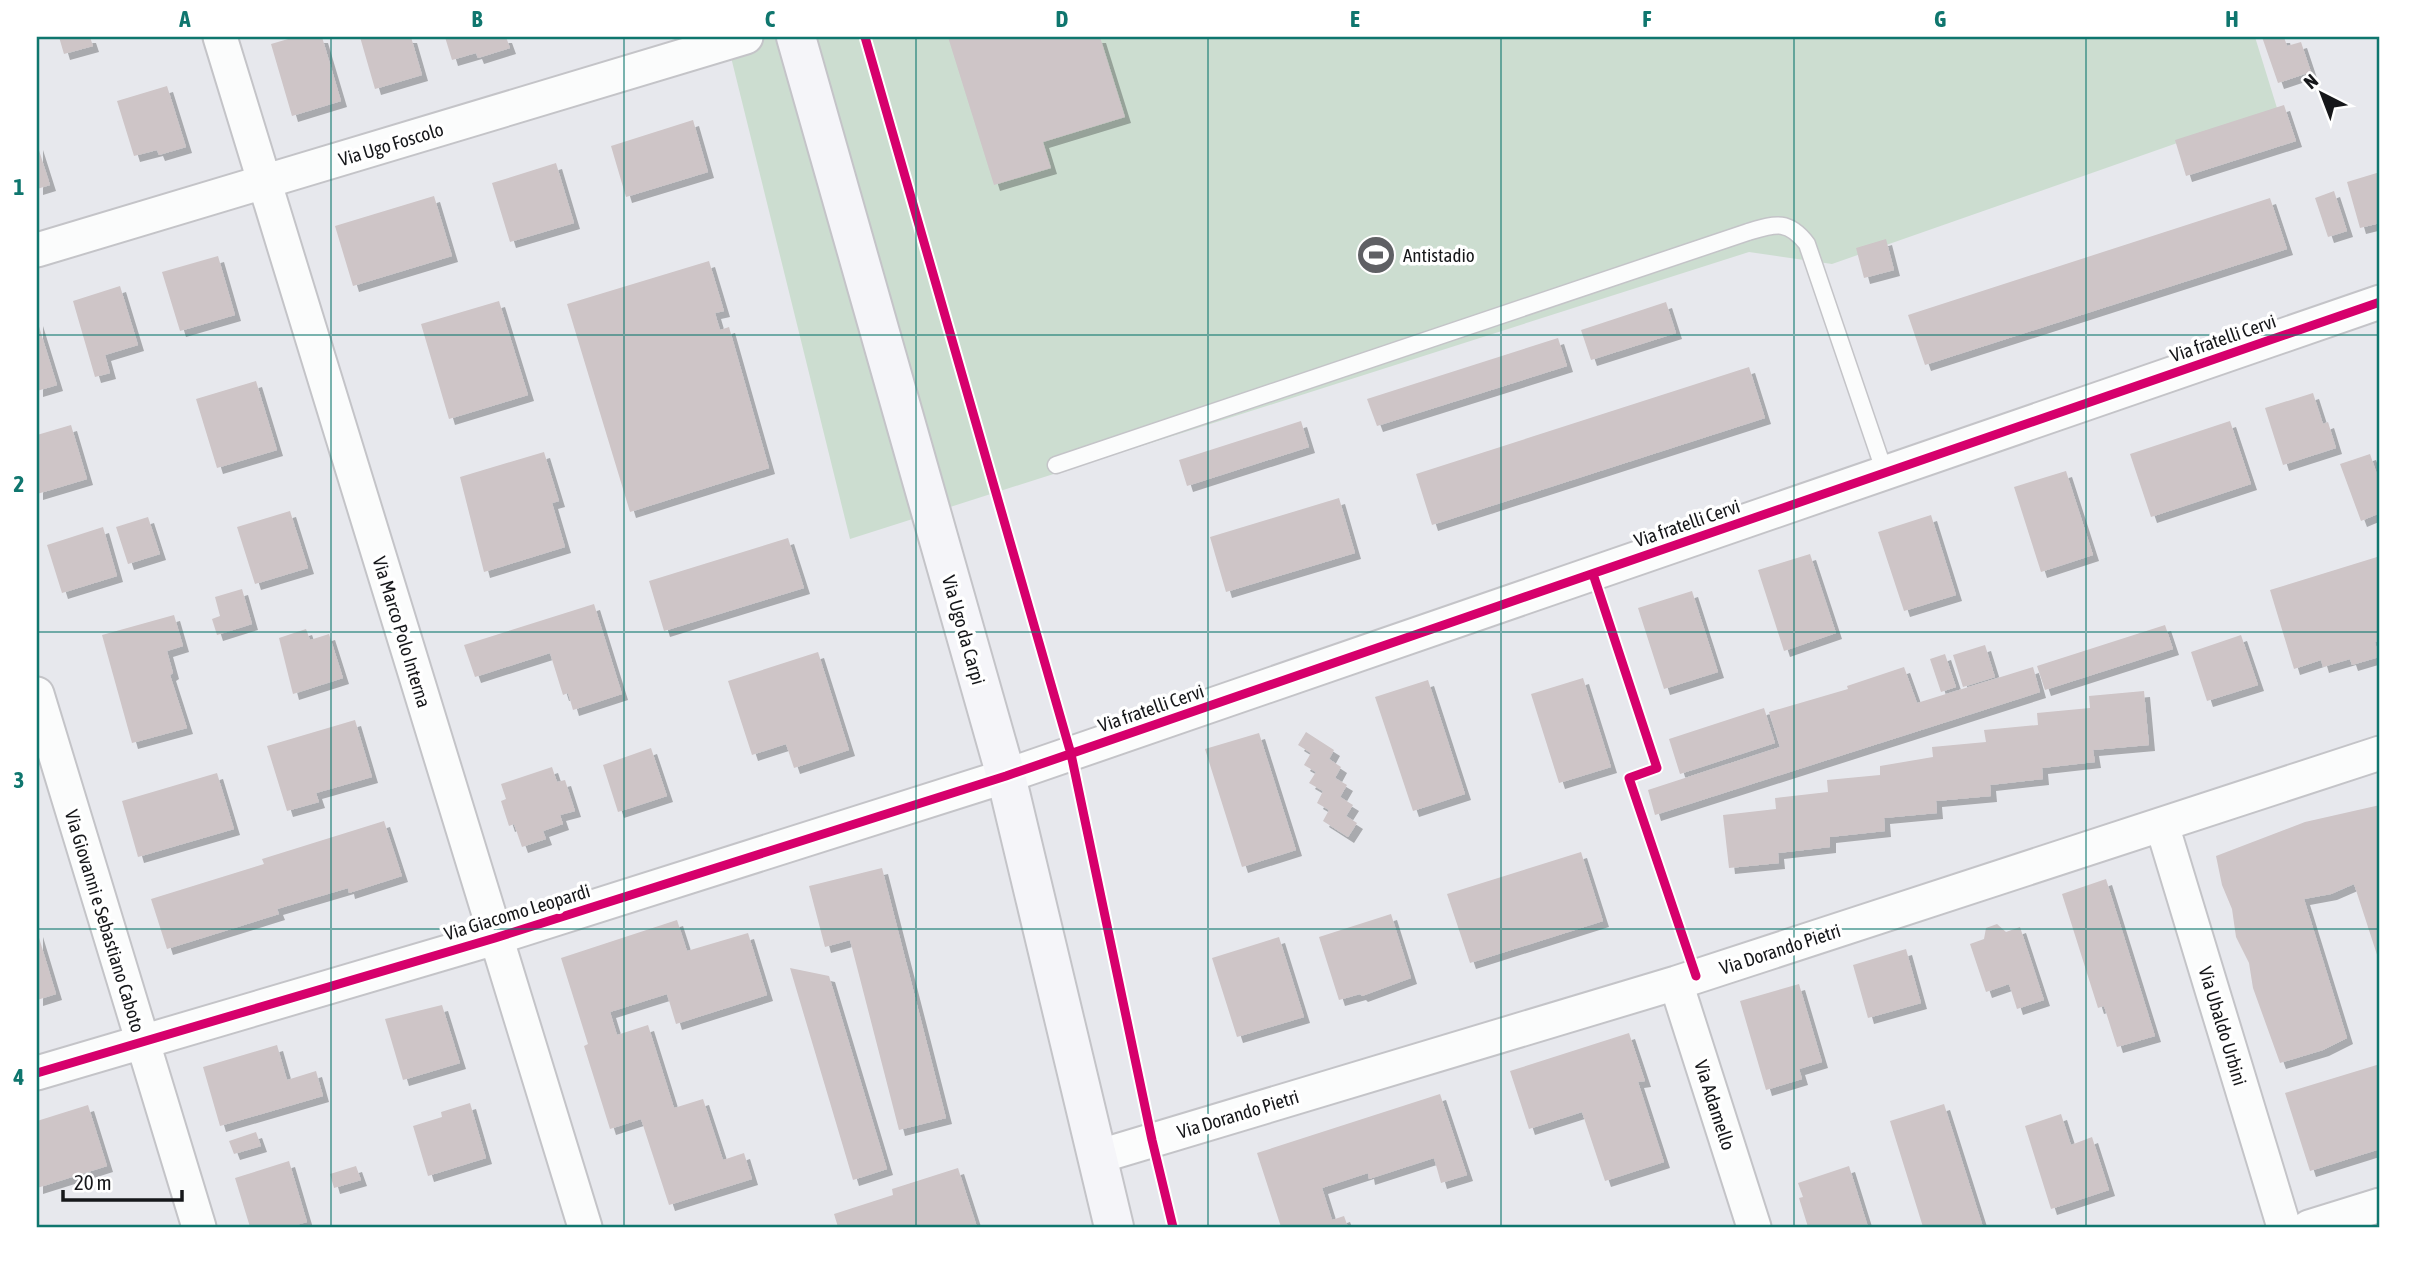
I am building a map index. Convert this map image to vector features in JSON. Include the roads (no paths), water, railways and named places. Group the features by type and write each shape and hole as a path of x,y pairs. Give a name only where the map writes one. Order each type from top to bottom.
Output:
{"street":[{"name":"Via Marco Polo Interna","path":"220,37 585,1227"},
{"name":"Via Ugo Foscolo","path":"37,250 746,37"},
{"name":"Via Ugo da Carpi","path":"796,37 1006,776 1114,1227"},
{"name":"Via fratelli Cervi","path":"1006,776 2380,302"},
{"name":"Via Giovanni e Sebastiano Caboto","path":"37,694 199,1227"},
{"name":"Via Dorando Pietri","path":"1097,1157 1676,983 2380,753"},
{"name":"Via Giacomo Leopardi","path":"37,1073 495,938 1006,776"},
{"name":"Via Ubaldo Urbini","path":"2162,825 2284,1227"},
{"name":"Via Adamello","path":"1676,983 1754,1227"},
{"path":"2309,1227 2380,1205"}],"lane":[{"path":"1056,465 1748,232 1784,225 1797,230 1807,244 1885,473"}],"place":[{"name":"Antistadio","path":"1376,255"}]}
